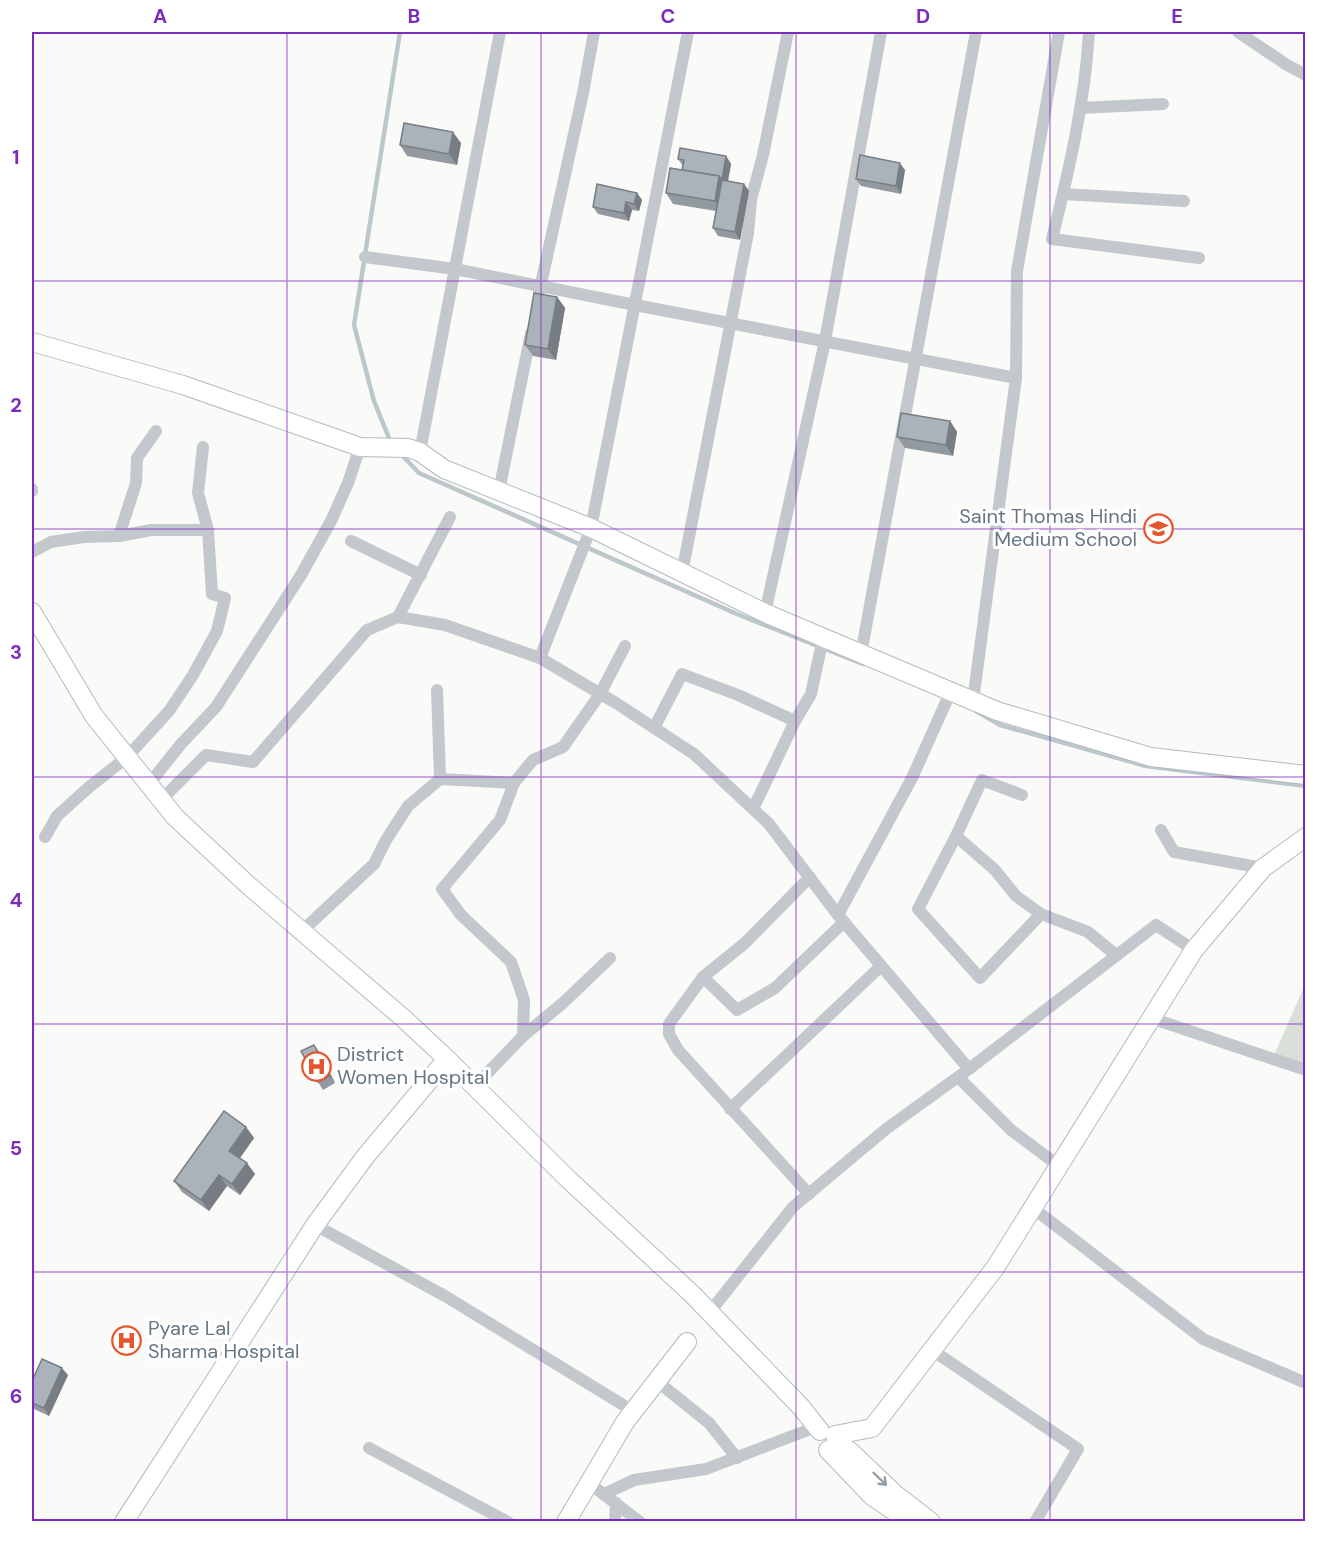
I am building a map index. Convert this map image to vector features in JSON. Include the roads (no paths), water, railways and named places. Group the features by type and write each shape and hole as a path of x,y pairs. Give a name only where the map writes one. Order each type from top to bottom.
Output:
{"street":[{"path":"414,450 455,269 500,32"},
{"path":"499,491 594,32"},
{"path":"540,658 591,528 688,32"},
{"path":"682,573 748,232 751,200 763,155 788,32"},
{"path":"765,613 825,341 881,32"},
{"path":"861,654 976,32"},
{"path":"973,701 1016,378 1017,272 1059,32"},
{"path":"1089,32 1075,144 1052,239 1199,258"},
{"path":"1238,32 1305,75"},
{"path":"1080,108 1162,104"},
{"path":"1063,194 1184,201"},
{"path":"365,257 455,269 1016,378"},
{"path":"32,342 183,385 369,448 414,450 444,469 591,528 765,613 997,711 1151,757 1305,775"},
{"path":"118,536 136,483 137,458 156,431"},
{"path":"45,837 57,816 127,757 169,711 193,675 217,631 225,598 212,594 208,530 198,493 203,447"},
{"path":"149,784 181,744 216,707 301,575 331,522 348,483 369,448"},
{"path":"399,617 450,517"},
{"path":"32,552 51,542 84,537 118,536 151,530 208,530"},
{"path":"351,541 421,575"},
{"path":"32,612 93,716 175,817 447,1059 568,1179 693,1295 801,1407 872,1496 910,1521"},
{"path":"161,800 206,755 253,762 367,630 399,617 445,625 540,658 694,754 769,824 841,918 969,1069"},
{"path":"753,809 795,721 811,694 823,638"},
{"path":"523,1036 524,1000 511,962 461,915 442,889 500,820 514,783 533,760 563,747 600,694 625,646"},
{"path":"654,728 682,674 738,695 795,721"},
{"path":"437,690 440,779"},
{"path":"703,977 737,1010 775,988 841,918 912,778 950,692"},
{"path":"302,932 374,864 408,806 440,779 514,783"},
{"path":"1022,795 982,780 918,909 980,978 1041,914"},
{"path":"1161,830 1174,852 1263,868"},
{"path":"956,836 995,870 1016,896 1041,914 1088,932 1116,956"},
{"path":"604,1494 634,1480 706,1469 737,1458 872,1428 995,1268 1194,950 1263,868 1305,837"},
{"path":"808,1194 678,1050 669,1034 669,1024 703,977 745,943 810,877"},
{"path":"709,1312 793,1207 808,1194 886,1129 969,1069 1156,925 1194,950"},
{"path":"475,1086 523,1036 563,1003 610,958"},
{"path":"730,1109 881,966"},
{"path":"1151,1018 1305,1070"},
{"path":"124,1521 315,1225 365,1157 447,1059"},
{"path":"958,1077 1011,1130 1059,1166"},
{"path":"1033,1208 1203,1339 1305,1383"},
{"path":"315,1225 445,1296 633,1412"},
{"path":"566,1521 633,1412 687,1342"},
{"path":"932,1350 1078,1449 1035,1521"},
{"path":"654,1384 663,1386 709,1423 737,1458"},
{"path":"827,1437 852,1453 896,1495 931,1521"},
{"path":"369,1448 508,1521"},
{"path":"589,1483 640,1521"},
{"path":"615,1521 616,1503"}],"waterway":[{"path":"391,443 374,401 354,325 400,32"},
{"path":"400,453 419,473 737,614 863,664"},
{"path":"976,711 1000,725 1146,766 1306,786"}],"place":[{"name":"Saint Thomas Hindi Medium School","path":"1158,528"},
{"name":"District Women Hospital","path":"316,1066"},
{"name":"Pyare Lal Sharma Hospital","path":"127,1340"}]}
